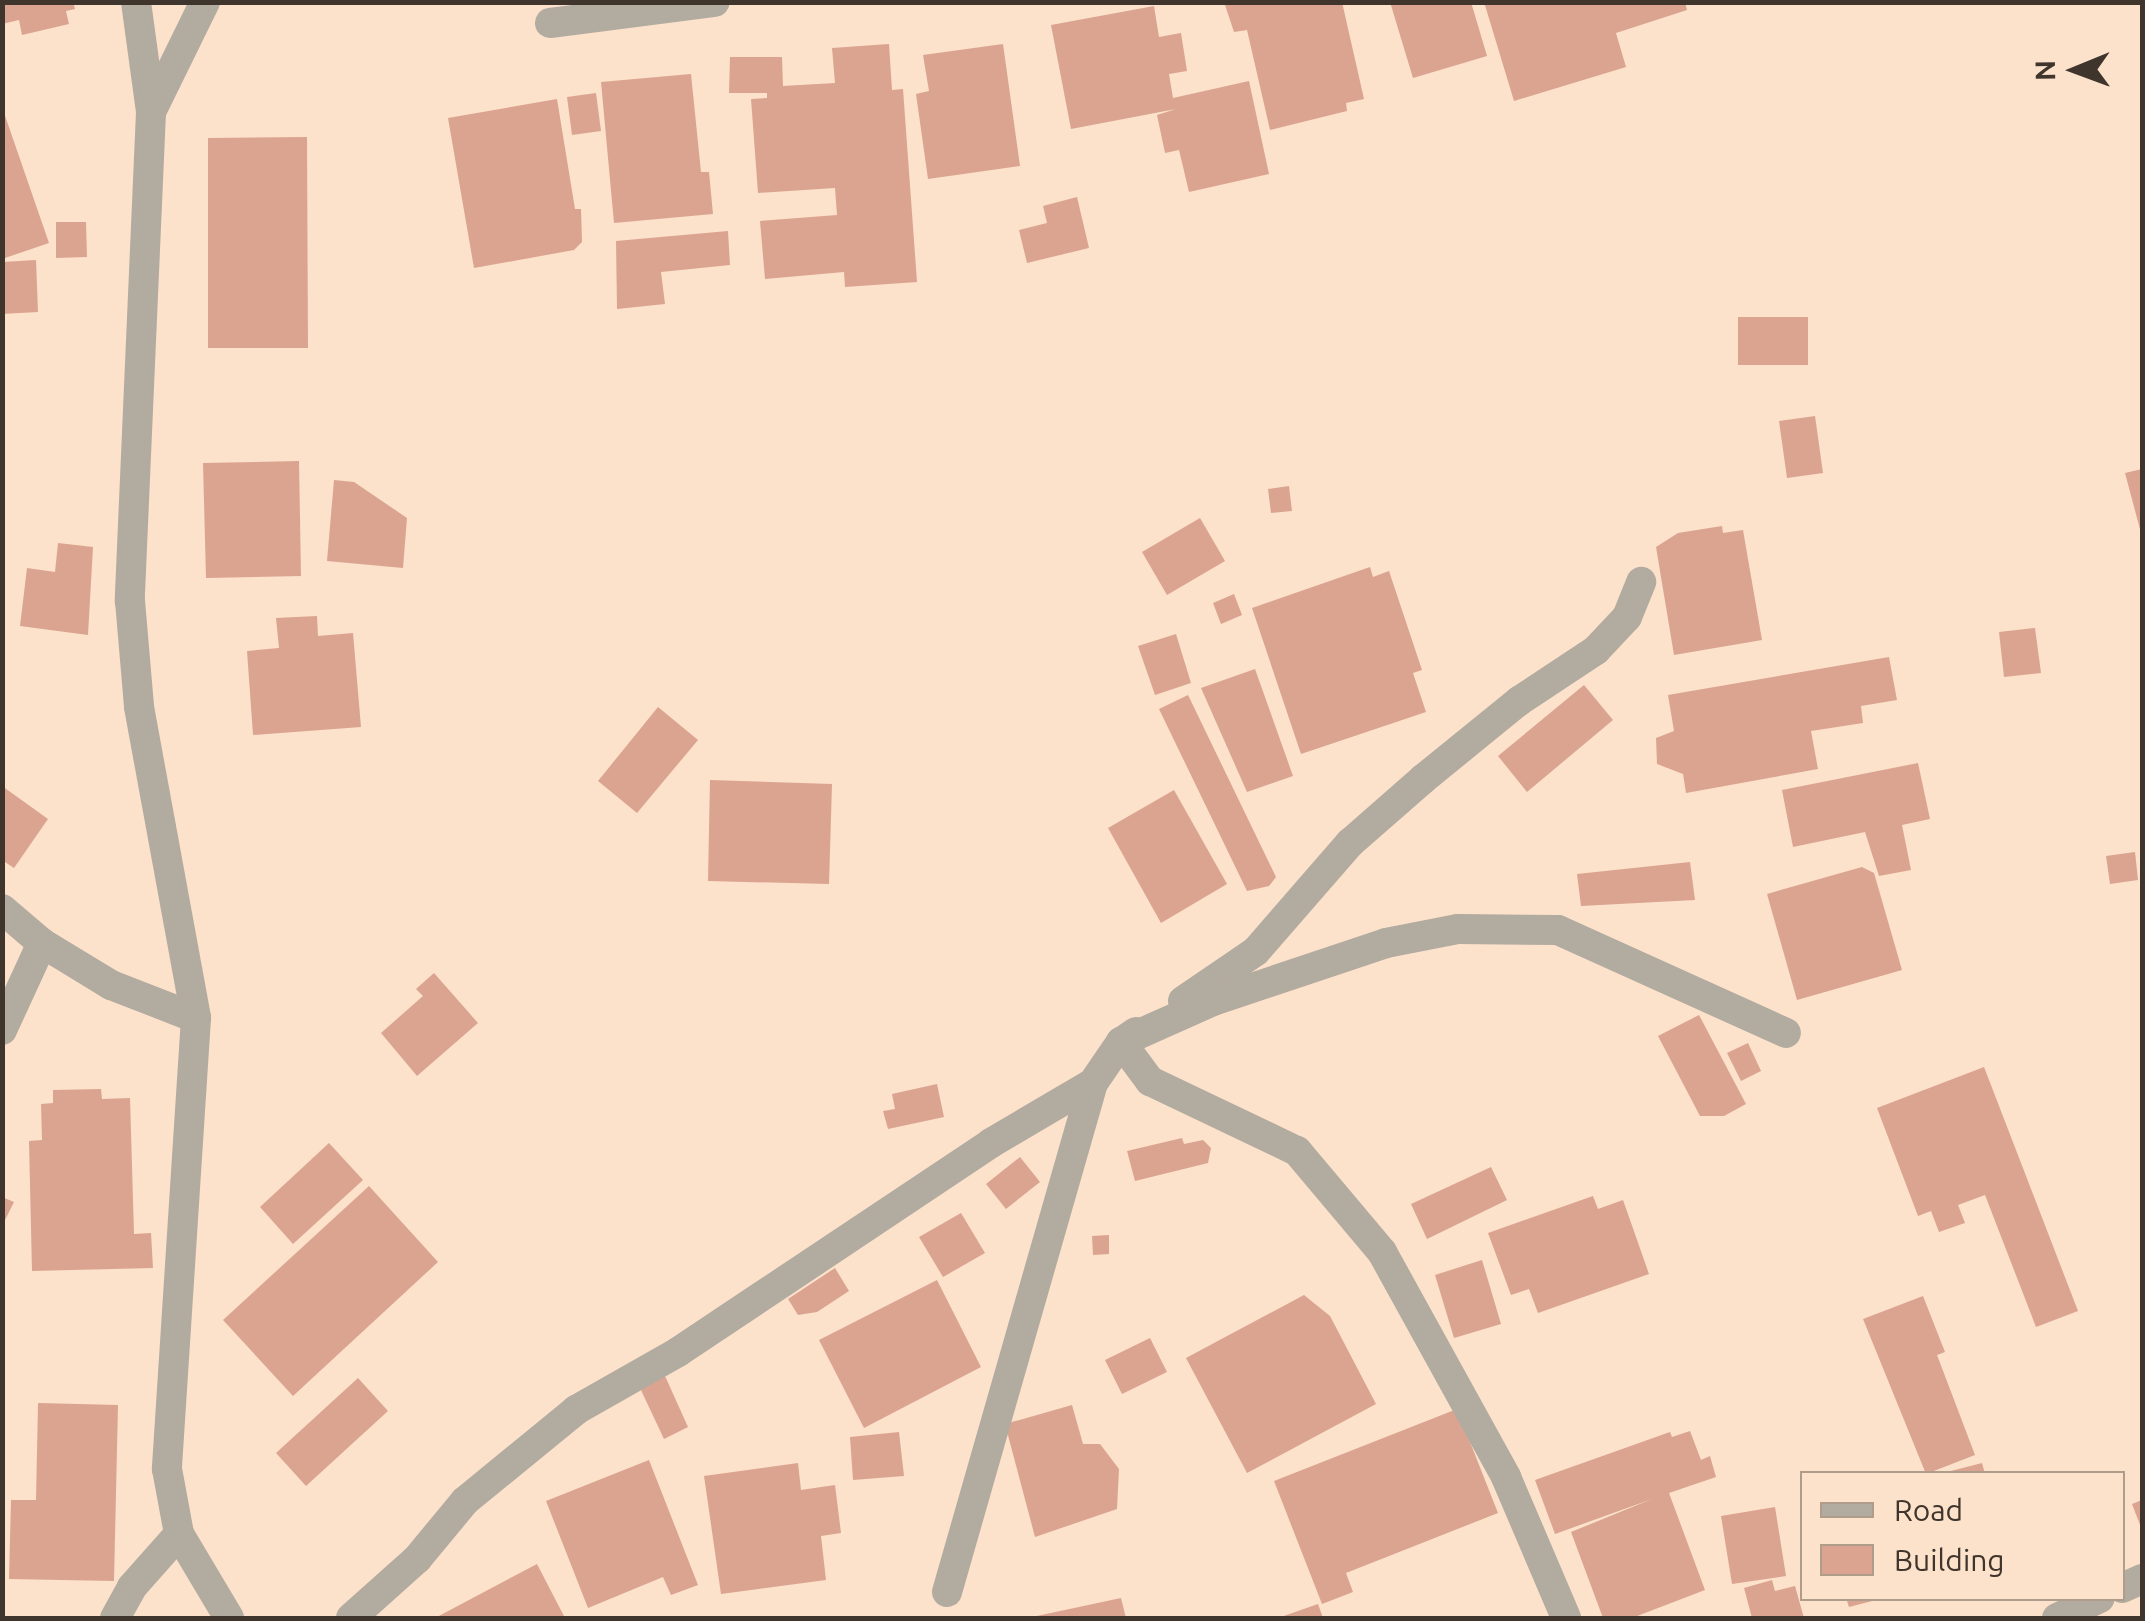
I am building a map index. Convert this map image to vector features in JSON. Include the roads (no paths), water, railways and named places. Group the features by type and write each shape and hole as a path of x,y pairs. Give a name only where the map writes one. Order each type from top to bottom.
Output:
{"street":[{"path":"136,2 150,112 130,601 139,707 196,1018 168,1405 168,1469 180,1534 229,1618"},
{"path":"150,112 205,2"},
{"path":"550,23 715,2"},
{"path":"947,1592 1094,1083 1122,1042 1256,951 1350,843 1519,701 1596,650 1627,616 1641,582"},
{"path":"2,909 42,943 110,985 196,1018"},
{"path":"1122,1042 1212,1002 1386,944 1458,929 1558,930 1786,1033"},
{"path":"2,1030 42,943"},
{"path":"1122,1042 1150,1081 1297,1151 1382,1252 1506,1477 1566,1618"},
{"path":"352,1618 417,1558 466,1500 576,1410 678,1352 991,1143 1094,1083"},
{"path":"114,1618 132,1587 180,1534"},
{"path":"2057,1618 2094,1601"}]}
